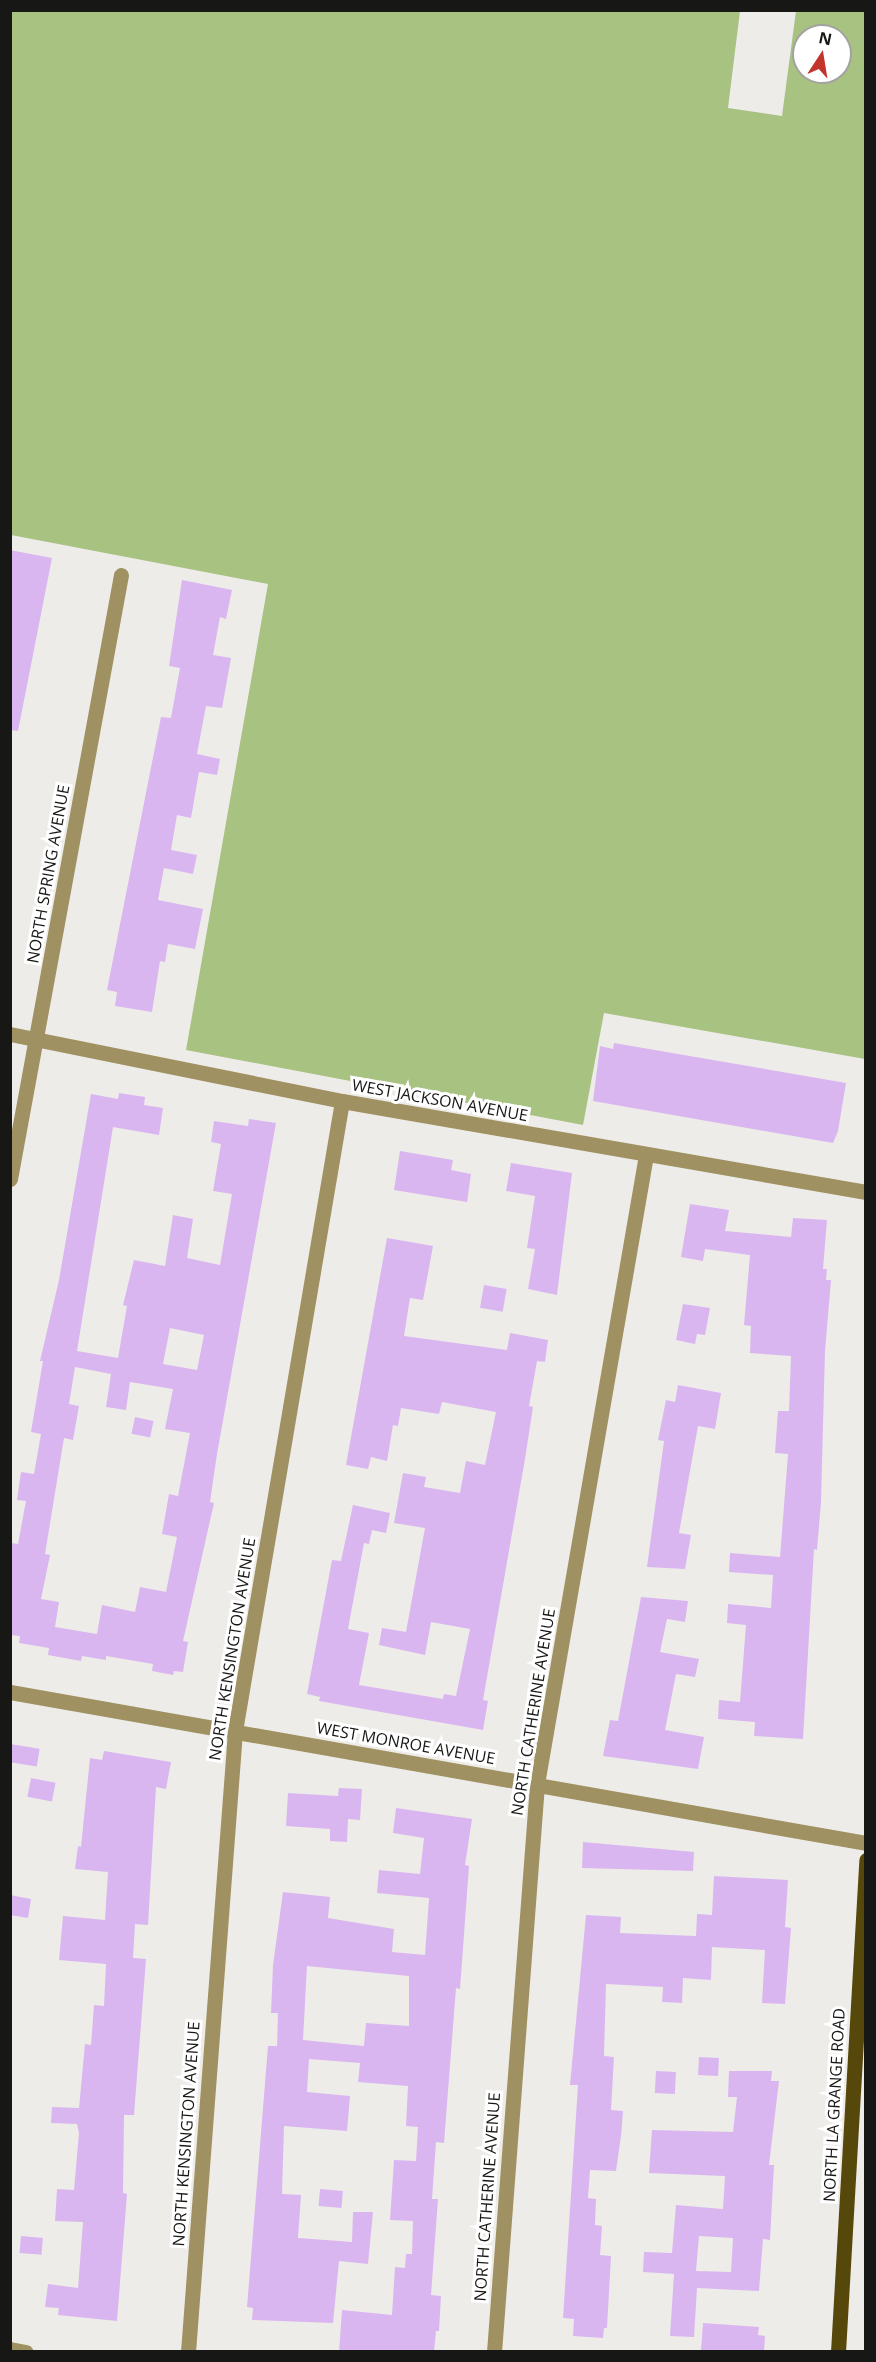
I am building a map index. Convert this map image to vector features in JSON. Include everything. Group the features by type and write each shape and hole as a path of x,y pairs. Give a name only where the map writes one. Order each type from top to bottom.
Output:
{"main road":[{"name":"NORTH LA GRANGE ROAD","path":"838,2352 866,1860"}],"street":[{"name":"NORTH SPRING AVENUE","path":"10,1179 120,574"},
{"name":"WEST JACKSON AVENUE","path":"10,1034 342,1101 866,1192"},
{"name":"NORTH KENSINGTON AVENUE","path":"188,2352 235,1731 342,1101"},
{"name":"NORTH CATHERINE AVENUE","path":"494,2352 537,1784 646,1155"},
{"name":"WEST MONROE AVENUE","path":"10,1692 866,1843"},
{"path":"10,2349 26,2352"}],"green space":[{"path":"10,11 740,11 728,108 782,116 792,41 792,84 852,84 852,24 794,24 796,11 865,11 865,1059 604,1013 583,1125 186,1050 268,584 11,535"}],"building":[{"path":"10,550 52,558 18,731 10,730"},
{"path":"182,580 232,590 226,619 220,617 213,655 231,658 222,708 206,706 197,754 220,759 217,775 199,772 191,818 177,815 171,850 197,855 193,874 164,868 158,900 203,909 195,949 168,944 165,962 160,961 152,1012 115,1006 117,992 107,990 161,717 171,718 180,668 169,666"},
{"path":"614,1043 846,1083 838,1131 833,1143 593,1101 600,1046 613,1049"},
{"path":"119,1093 145,1097 144,1105 163,1108 159,1135 113,1127 77,1351 118,1358 127,1306 123,1305 134,1260 165,1266 173,1215 193,1219 187,1258 220,1265 232,1194 213,1191 221,1144 211,1142 214,1121 248,1126 249,1119 276,1123 217,1454 210,1502 214,1503 183,1641 188,1642 183,1672 174,1671 173,1675 152,1671 153,1664 106,1656 106,1660 82,1656 81,1661 48,1655 49,1648 19,1643 20,1636 10,1635 10,1543 18,1544 26,1501 17,1500 21,1472 34,1474 41,1434 31,1432 43,1361 40,1361 59,1280 91,1094 118,1099","holes":["170,1328 204,1335 197,1370 163,1364","75,1367 111,1374 106,1407 126,1410 130,1382 173,1389 165,1429 190,1433 178,1496 169,1494 162,1534 177,1537 166,1592 140,1587 135,1612 102,1605 97,1634 55,1627 59,1602 41,1599 50,1555 45,1554 64,1438 73,1440 79,1406 69,1404"]},
{"path":"400,1151 453,1160 451,1170 471,1174 467,1202 394,1190"},
{"path":"511,1163 572,1173 557,1295 528,1289 535,1249 527,1248 535,1196 506,1191"},
{"path":"690,1204 729,1210 725,1231 791,1237 793,1218 827,1220 823,1269 827,1269 826,1280 831,1280 825,1351 821,1502 817,1550 814,1549 803,1739 754,1736 755,1722 718,1719 719,1700 740,1702 746,1625 727,1623 728,1604 771,1608 773,1575 729,1572 730,1553 780,1557 788,1454 775,1453 778,1411 789,1411 791,1356 750,1353 751,1326 744,1325 750,1255 705,1249 703,1261 681,1257"},
{"path":"387,1238 433,1246 423,1300 410,1298 404,1336 507,1350 510,1333 548,1340 545,1362 537,1361 529,1406 533,1407 525,1459 483,1700 488,1701 483,1730 319,1701 320,1697 307,1694 332,1560 341,1561 353,1505 390,1513 386,1533 372,1530 369,1544 364,1543 348,1629 369,1633 359,1685 443,1699 444,1694 456,1696 470,1629 431,1622 425,1655 379,1645 382,1628 406,1632 425,1528 394,1523 403,1473 426,1477 424,1487 460,1493 466,1461 485,1465 496,1412 442,1402 439,1414 401,1408 398,1426 393,1425 387,1461 371,1457 368,1469 346,1465"},
{"path":"484,1285 507,1289 503,1312 480,1308"},
{"path":"683,1304 710,1308 705,1335 697,1334 695,1344 676,1340"},
{"path":"678,1385 721,1393 715,1429 698,1426 679,1533 691,1535 685,1569 647,1567 664,1441 658,1440 666,1400 675,1402"},
{"path":"135,1417 154,1421 150,1438 131,1434"},
{"path":"641,1597 688,1601 685,1622 667,1619 660,1652 699,1659 695,1677 676,1674 665,1730 704,1737 698,1769 603,1756 610,1720 618,1721"},
{"path":"10,1744 40,1749 37,1766 10,1762"},
{"path":"104,1751 171,1762 166,1789 156,1787 148,1925 135,1924 133,1958 146,1959 134,2115 124,2115 123,2193 127,2194 117,2321 58,2315 59,2308 45,2307 48,2284 78,2288 83,2222 55,2221 57,2189 74,2190 79,2133 77,2124 51,2123 52,2107 79,2108 85,2044 91,2045 94,2005 104,2006 106,1964 59,1960 63,1916 105,1920 108,1872 75,1869 78,1846 81,1847 90,1758 102,1760"},
{"path":"31,1778 56,1783 52,1801 27,1797"},
{"path":"339,1788 362,1789 360,1820 348,1819 347,1842 330,1841 330,1829 286,1826 288,1793 338,1796"},
{"path":"396,1808 472,1819 465,1865 469,1866 460,1989 456,1988 444,2143 436,2142 432,2199 438,2199 431,2295 441,2296 439,2331 436,2331 434,2352 339,2352 342,2310 392,2315 395,2267 405,2268 406,2254 412,2254 413,2221 390,2220 394,2160 416,2161 418,2127 406,2126 408,2086 358,2082 360,2063 309,2059 307,2092 350,2096 347,2131 284,2126 282,2194 301,2195 298,2238 352,2242 353,2212 373,2212 368,2264 339,2261 333,2323 252,2320 253,2308 247,2307 268,2046 277,2046 278,2013 271,2013 273,1965 283,1892 330,1897 328,1918 394,1929 392,1952 425,1955 429,1898 377,1893 379,1870 420,1874 424,1838 393,1833","holes":["307,1966 409,1976 409,2026 366,2023 364,2046 303,2040"]},
{"path":"583,1842 694,1852 693,1871 582,1868"},
{"path":"714,1876 788,1880 785,1927 791,1928 785,2004 762,2003 765,1950 712,1947 711,1980 683,1978 682,2003 662,2002 663,1987 606,1984 604,2056 614,2057 611,2110 623,2111 621,2136 616,2171 590,2170 588,2198 596,2199 595,2225 602,2226 600,2255 611,2256 607,2328 604,2328 603,2338 573,2336 574,2319 563,2318 578,2085 570,2085 586,1915 621,1917 620,1933 696,1936 697,1914 712,1915"},
{"path":"10,1895 31,1899 28,1918 10,1915"},
{"path":"699,2057 719,2058 718,2076 698,2075"},
{"path":"656,2071 676,2072 675,2094 655,2093"},
{"path":"729,2071 772,2071 771,2081 779,2081 769,2165 774,2165 770,2240 763,2239 759,2291 697,2288 694,2337 670,2336 674,2274 643,2272 644,2252 672,2253 676,2205 723,2209 725,2176 649,2173 652,2130 733,2132 737,2097 728,2097","holes":["699,2236 733,2238 731,2272 696,2271"]},
{"path":"320,2189 343,2191 341,2208 319,2206"},
{"path":"21,2236 43,2238 41,2255 20,2253"},
{"path":"703,2323 759,2327 758,2335 765,2336 764,2352 701,2350"}]}
